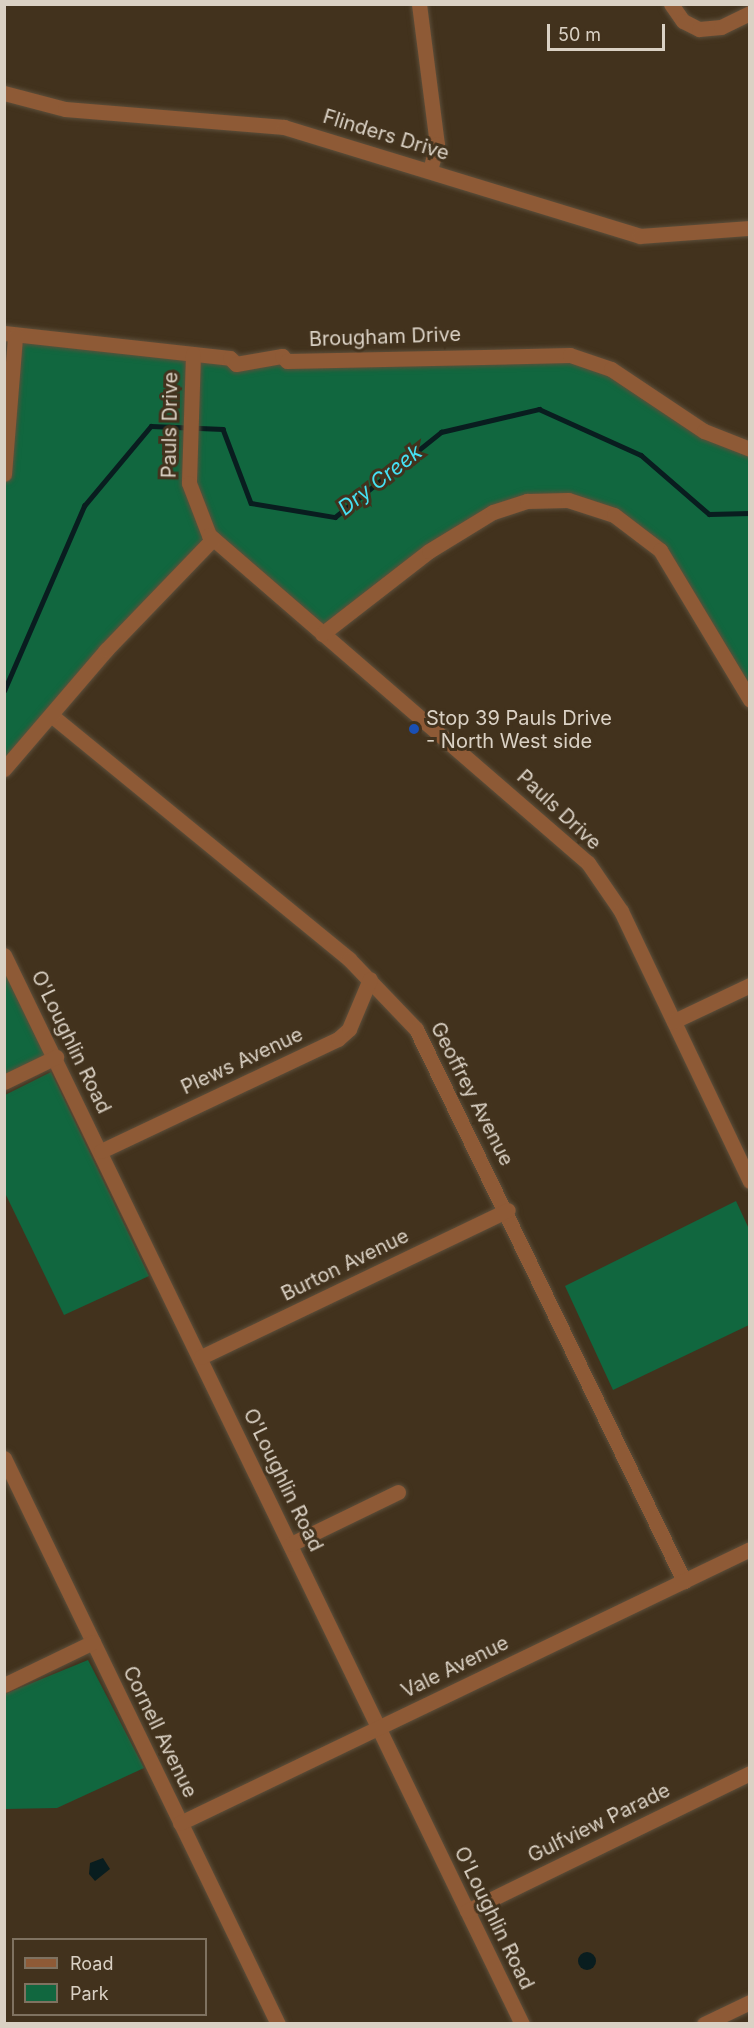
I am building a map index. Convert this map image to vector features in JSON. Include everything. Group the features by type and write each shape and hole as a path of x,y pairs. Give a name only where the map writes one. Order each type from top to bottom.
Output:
{"street":[{"path":"419,4 437,144 430,171"},
{"path":"671,4 683,21 699,29 721,27 750,13"},
{"name":"Flinders Drive","path":"4,93 65,109 284,127 640,236 750,228"},
{"path":"4,474 10,334"},
{"name":"Brougham Drive","path":"10,334 193,354 245,364 282,356 287,361 570,355 611,369 709,434 750,449"},
{"name":"Pauls Drive","path":"193,354 188,453 192,496 213,540 588,863 621,911 750,1180"},
{"path":"322,634 429,551 493,512 527,501 568,500 623,519 660,550 750,700"},
{"path":"4,769 213,540"},
{"name":"Geoffrey Avenue","path":"51,715 370,979 427,1044 684,1581"},
{"name":"O'Loughlin Road","path":"4,955 201,1357 522,2024"},
{"name":"Plews Avenue","path":"101,1151 338,1039 349,1029 370,979"},
{"path":"674,1021 750,985"},
{"path":"4,1082 56,1058"},
{"name":"Burton Avenue","path":"201,1357 508,1210"},
{"name":"Cornell Avenue","path":"4,1458 278,2024"},
{"path":"291,1544 398,1492"},
{"name":"Vale Avenue","path":"180,1823 750,1549"},
{"path":"4,1685 93,1642"},
{"name":"Gulfview Parade","path":"467,1911 750,1773"},
{"path":"704,2024 750,2002"}],"green space":[{"path":"15,336 230,358 561,354 628,380 749,448 749,700 665,556 587,504 497,510 322,634 209,535 5,771 4,463"},
{"path":"4,946 56,1057 4,1082"},
{"path":"51,1072 149,1276 64,1315 5,1193 5,1095"},
{"path":"736,1201 749,1229 749,1325 613,1390 565,1286"},
{"path":"88,1660 144,1768 57,1808 5,1809 5,1694"}],"water":[{"path":"103,1858 110,1869 95,1881 89,1874 90,1863"},
{"path":"587,1952 593,1955 596,1961 593,1967 587,1970 581,1967 578,1961 581,1955"}],"waterway":[{"name":"Dry Creek","path":"4,691 84,506 151,426 223,429 251,503 335,517 441,432 539,409 641,455 709,514 750,513"}],"place":[{"name":"Stop 39 Pauls Drive - North West side","path":"414,729"}]}
